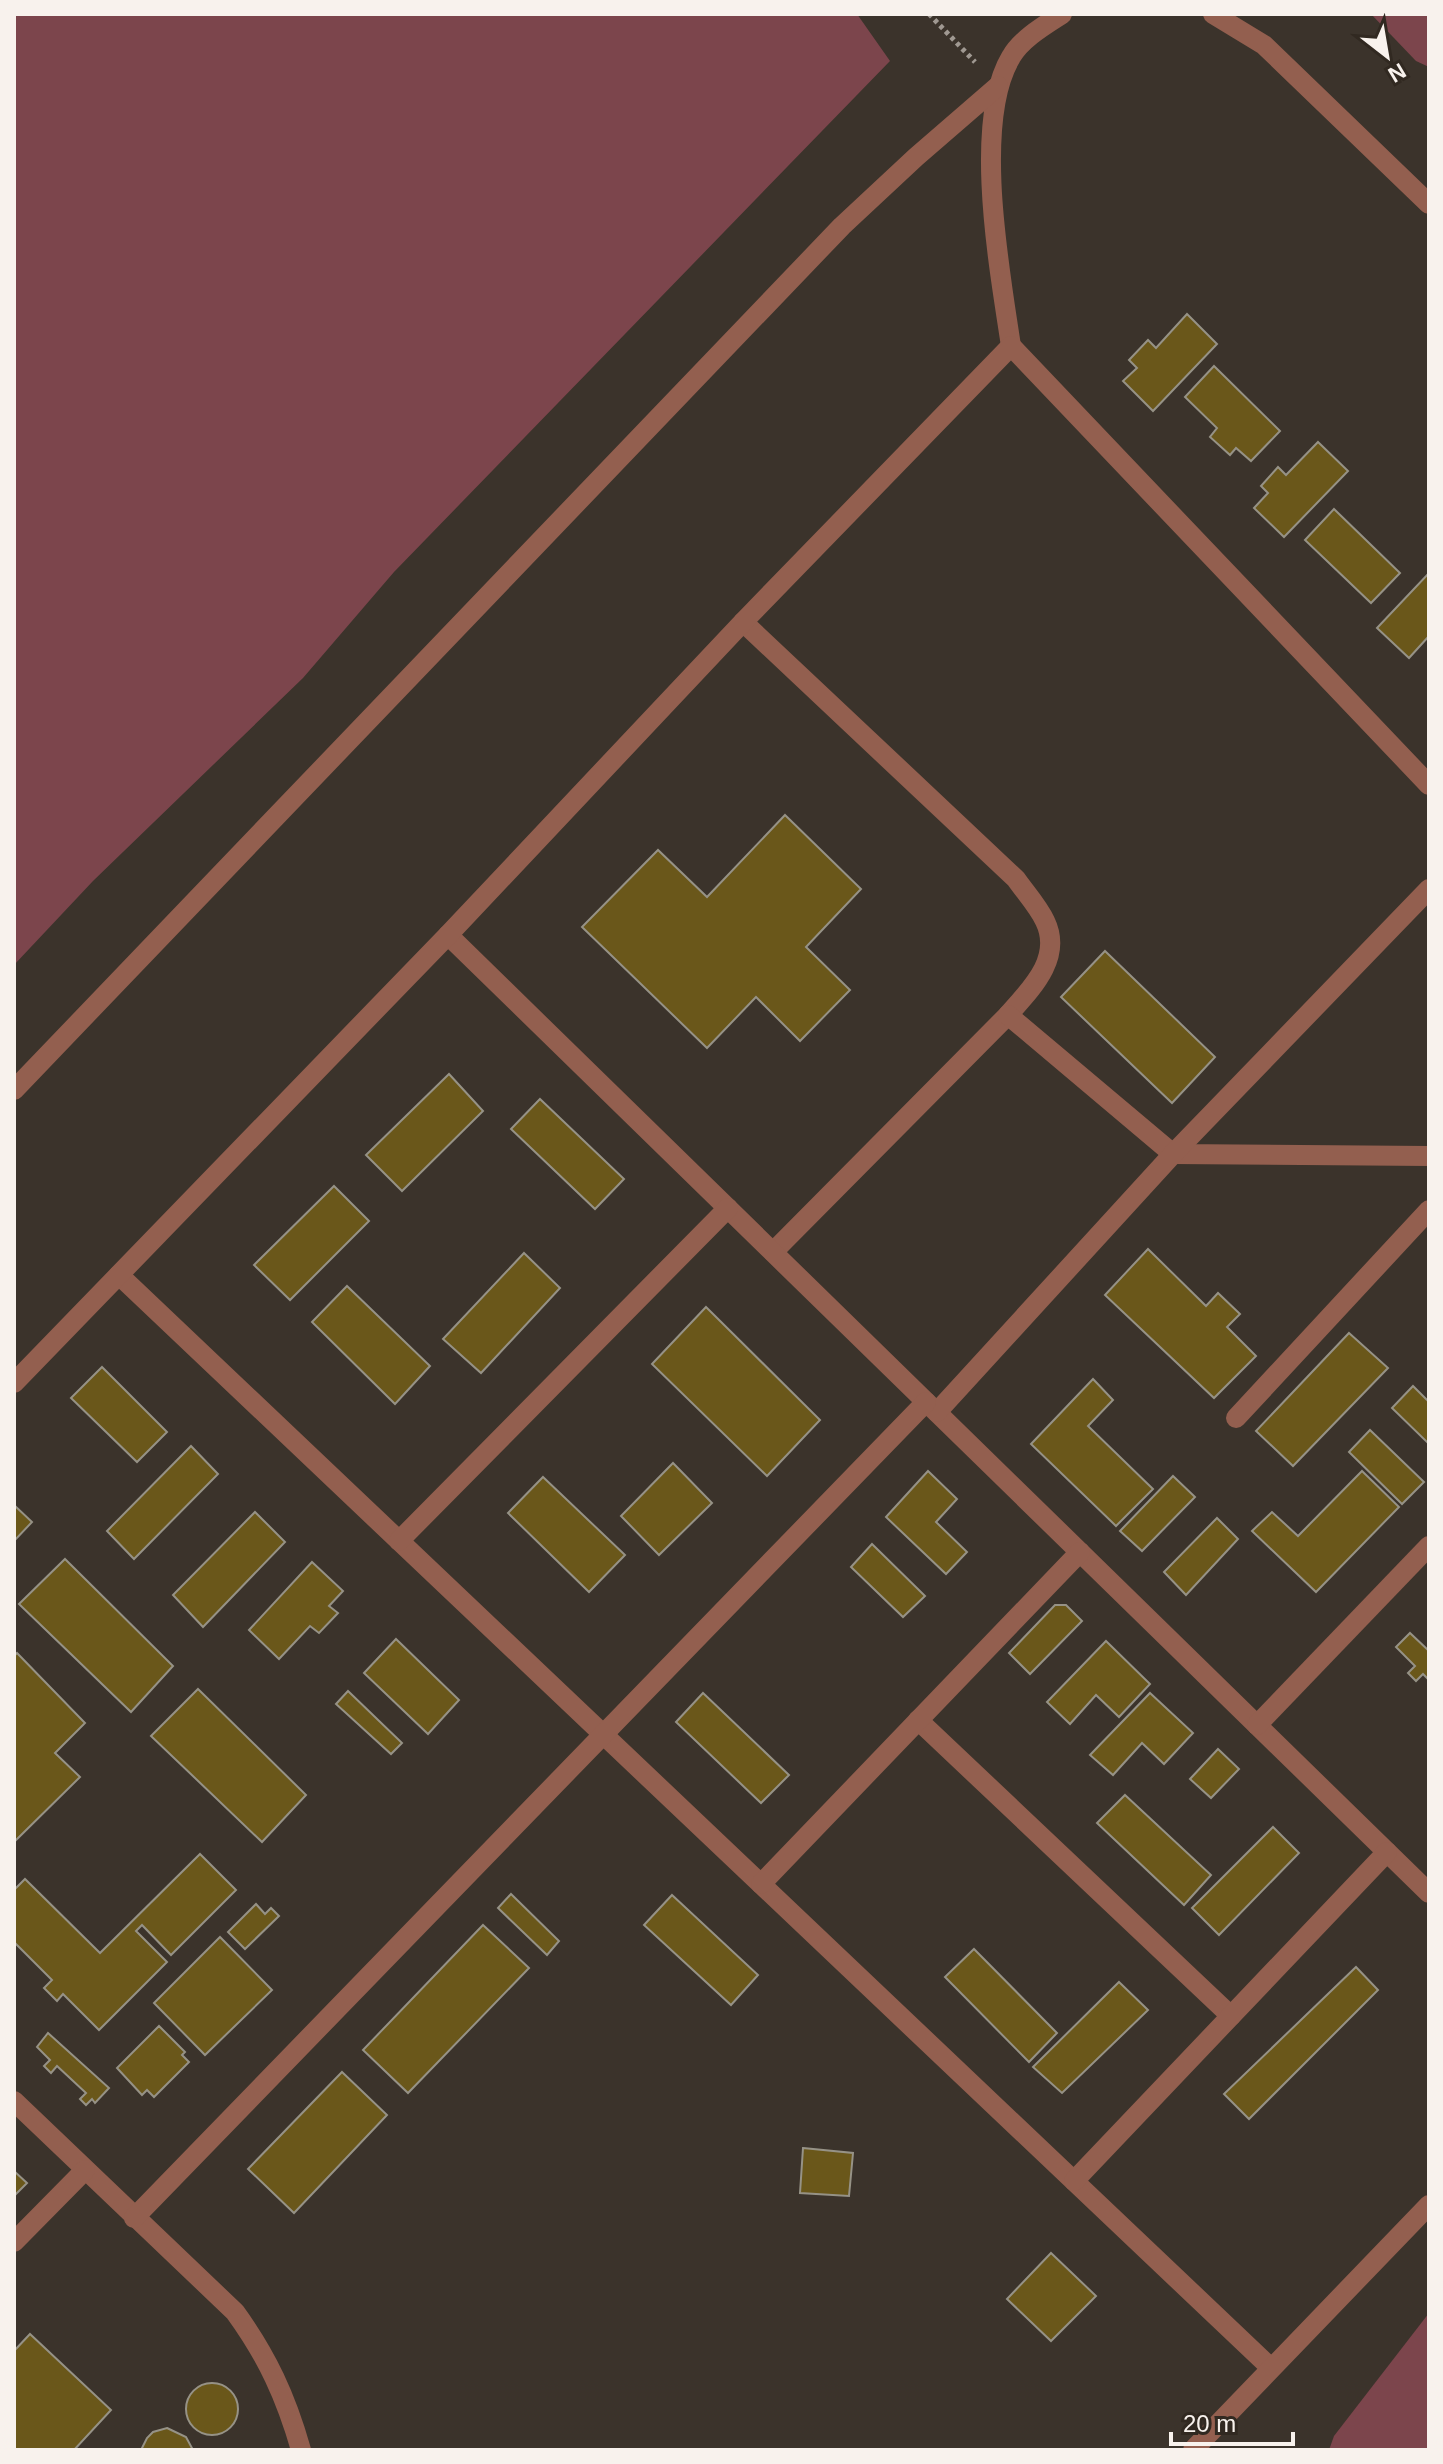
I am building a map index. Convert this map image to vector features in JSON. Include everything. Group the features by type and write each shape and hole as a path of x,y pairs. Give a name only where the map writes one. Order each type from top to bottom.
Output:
{"lane":[{"path":"1062,14 1040,28 1011,55 998,86 992,142 993,220 1011,346 1429,785"},
{"path":"1213,14 1264,45 1429,204"},
{"path":"14,1090 842,226 998,86"},
{"path":"14,1383 1011,346"},
{"path":"743,622 1016,879 1044,919 1050,935 1051,952 1037,982 1008,1015 773,1252"},
{"path":"134,2218 603,1734 931,1407 1429,889"},
{"path":"448,935 1429,1893"},
{"path":"1008,1015 1173,1154 1429,1156"},
{"path":"399,1541 728,1208"},
{"path":"1236,1418 1429,1210"},
{"path":"119,1275 1271,2368"},
{"path":"1257,1725 1429,1546"},
{"path":"761,1884 1080,1552"},
{"path":"918,1720 1231,2016"},
{"path":"1074,2181 1387,1852"},
{"path":"14,2101 235,2312 275,2375 301,2450"},
{"path":"14,2242 85,2170"},
{"path":"1193,2450 1429,2205"}],"path":[{"path":"929,14 998,86"}],"shaded area":[{"path":"14,14 857,14 890,61 394,572 303,678 93,881 14,965"},
{"path":"1371,14 1429,14 1429,67 1416,61"},
{"path":"1429,2313 1429,2450 1329,2450 1334,2436"}],"building":[{"path":"1187,314 1217,344 1153,411 1123,381 1137,368 1129,360 1148,340 1156,348"},
{"path":"1214,366 1280,431 1251,461 1236,448 1230,455 1210,437 1217,428 1185,397"},
{"path":"1318,442 1348,471 1284,537 1254,508 1268,493 1261,486 1278,467 1286,475"},
{"path":"1334,509 1400,573 1371,603 1305,540"},
{"path":"1429,573 1429,636 1409,658 1377,628"},
{"path":"785,815 861,889 806,947 850,990 800,1041 756,997 707,1048 582,927 658,850 707,897"},
{"path":"1105,951 1215,1057 1172,1103 1061,997"},
{"path":"449,1074 483,1111 402,1191 366,1155"},
{"path":"540,1099 624,1179 595,1209 511,1129"},
{"path":"334,1186 369,1221 290,1300 254,1265"},
{"path":"1148,1249 1206,1306 1218,1293 1240,1314 1227,1327 1256,1356 1214,1398 1105,1295"},
{"path":"524,1253 560,1288 481,1373 443,1339"},
{"path":"347,1286 430,1366 395,1404 312,1322"},
{"path":"706,1307 820,1420 767,1476 652,1364"},
{"path":"1349,1333 1388,1368 1293,1466 1256,1431"},
{"path":"102,1367 167,1432 137,1462 71,1398"},
{"path":"1093,1379 1113,1400 1088,1426 1153,1489 1116,1526 1031,1444"},
{"path":"1413,1386 1429,1402 1429,1444 1392,1408"},
{"path":"1370,1430 1424,1482 1402,1504 1349,1452"},
{"path":"191,1446 218,1474 134,1559 107,1531"},
{"path":"673,1463 712,1503 659,1555 621,1516"},
{"path":"928,1471 957,1499 936,1522 967,1552 946,1574 886,1517"},
{"path":"1362,1471 1399,1507 1316,1592 1252,1531 1272,1512 1298,1536"},
{"path":"1173,1476 1195,1497 1142,1551 1120,1531"},
{"path":"543,1477 625,1555 589,1592 508,1513"},
{"path":"14,1505 32,1522 14,1541"},
{"path":"255,1512 285,1542 203,1627 173,1595"},
{"path":"1217,1518 1238,1539 1186,1595 1164,1572"},
{"path":"872,1544 925,1596 903,1617 851,1567"},
{"path":"65,1559 173,1666 131,1712 19,1604"},
{"path":"312,1562 343,1591 329,1606 338,1613 319,1633 310,1626 279,1659 249,1630"},
{"path":"1055,1605 1066,1605 1082,1621 1030,1674 1009,1653"},
{"path":"1410,1633 1429,1651 1429,1680 1423,1674 1416,1681 1408,1673 1415,1666 1396,1647"},
{"path":"396,1639 459,1700 428,1734 364,1673"},
{"path":"1106,1641 1150,1684 1119,1717 1096,1695 1070,1724 1047,1702"},
{"path":"17,1653 85,1723 55,1753 80,1777 14,1842 14,1656"},
{"path":"198,1689 306,1795 262,1842 151,1736"},
{"path":"348,1691 402,1743 391,1754 336,1704"},
{"path":"703,1693 789,1775 761,1803 676,1722"},
{"path":"1150,1693 1193,1733 1164,1764 1142,1743 1113,1775 1090,1755"},
{"path":"1218,1749 1239,1769 1211,1798 1190,1779"},
{"path":"1125,1795 1211,1875 1184,1905 1097,1823"},
{"path":"1273,1827 1299,1853 1219,1935 1192,1908"},
{"path":"200,1854 236,1890 171,1955 142,1925 136,1931 167,1962 99,2030 63,1994 57,2001 44,1988 52,1980 14,1942 14,1890 25,1879 100,1953"},
{"path":"511,1894 559,1941 547,1955 498,1908"},
{"path":"672,1895 758,1975 731,2005 644,1925"},
{"path":"256,1904 265,1914 271,1908 279,1916 245,1949 228,1932"},
{"path":"483,1925 529,1968 408,2093 363,2050"},
{"path":"220,1937 272,1990 205,2055 154,2003"},
{"path":"974,1949 1057,2033 1029,2062 945,1977"},
{"path":"1356,1967 1378,1990 1249,2119 1224,2094"},
{"path":"1119,1982 1148,2010 1062,2093 1033,2067"},
{"path":"159,2026 185,2052 182,2055 189,2062 154,2097 147,2090 142,2095 117,2068"},
{"path":"48,2033 109,2088 95,2103 92,2099 86,2105 80,2099 86,2093 57,2066 51,2073 44,2066 50,2060 37,2047"},
{"path":"342,2072 387,2115 294,2213 248,2169"},
{"path":"803,2148 853,2153 849,2196 800,2193"},
{"path":"14,2171 27,2183 14,2196"},
{"path":"1051,2253 1096,2296 1051,2341 1007,2299"},
{"path":"30,2334 111,2410 74,2450 14,2450 14,2351"},
{"path":"212,2383 230,2391 238,2409 230,2427 212,2435 194,2427 186,2409 194,2391"},
{"path":"167,2428 186,2437 193,2450 141,2450 153,2432"}]}
